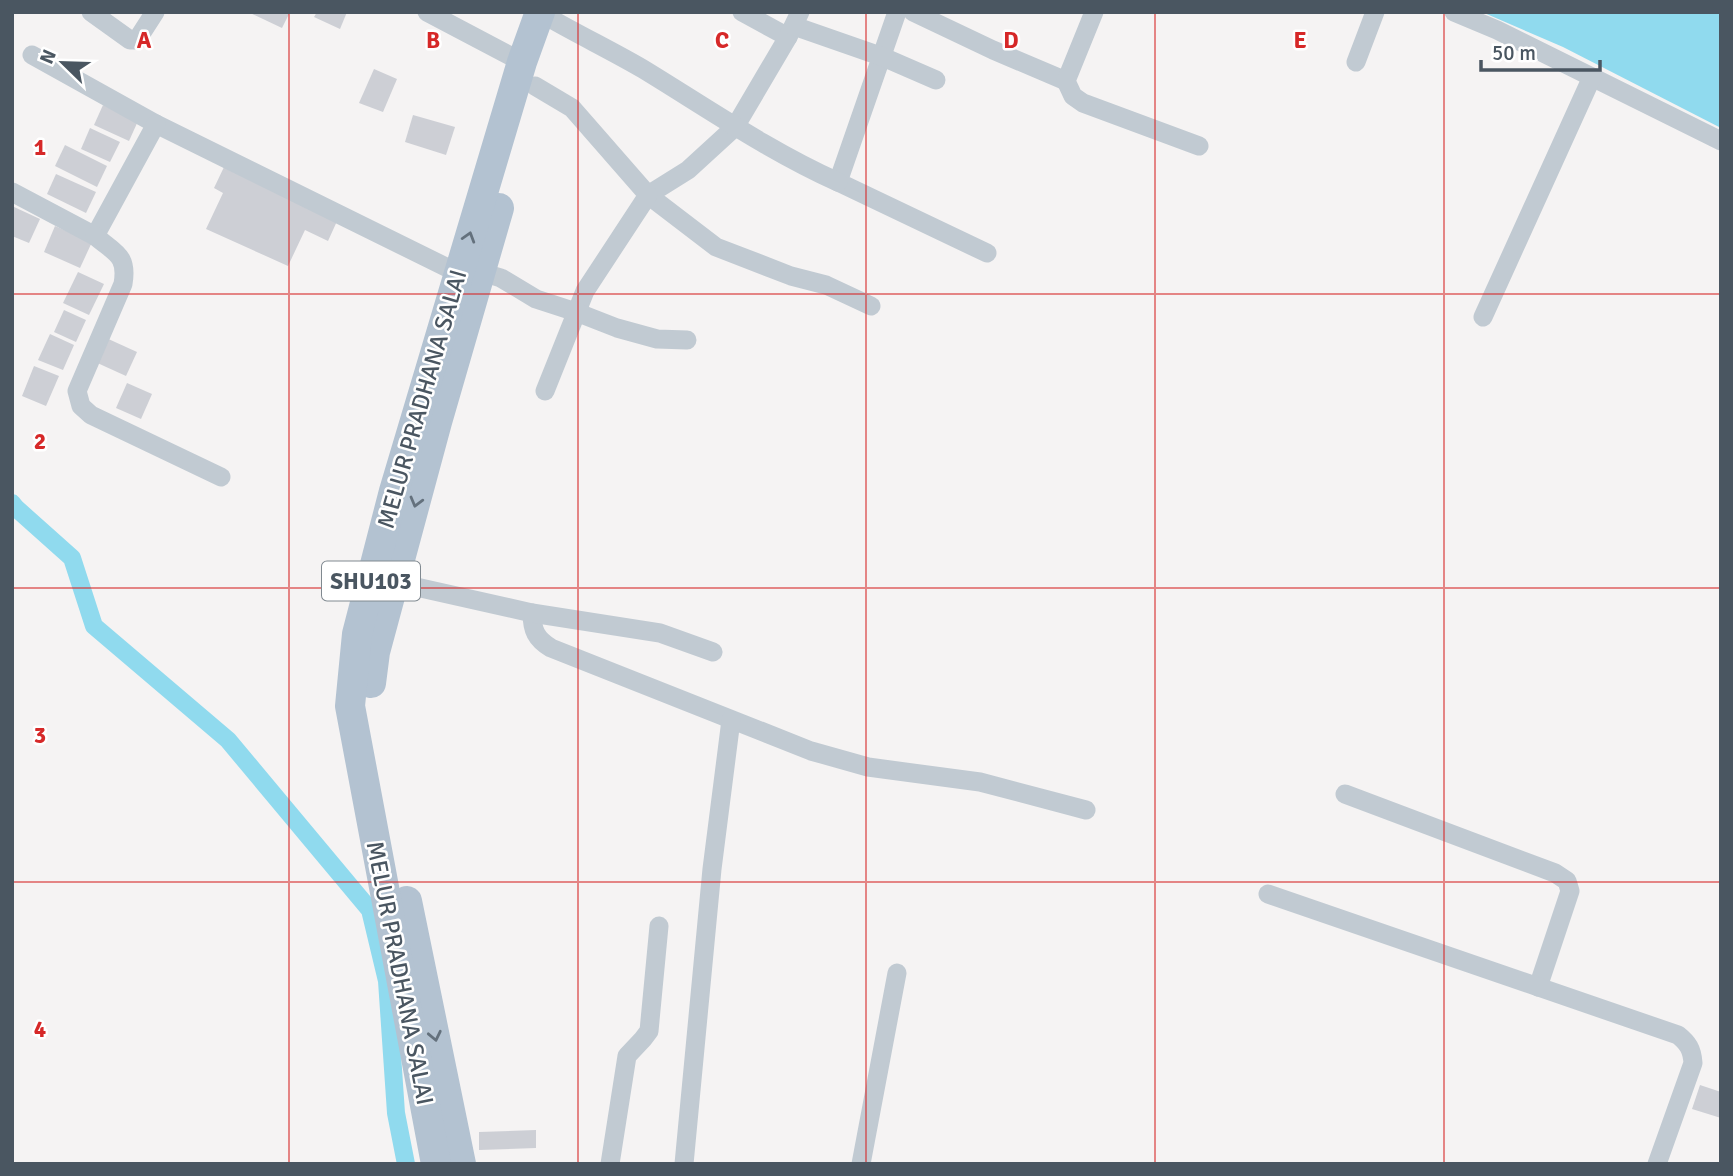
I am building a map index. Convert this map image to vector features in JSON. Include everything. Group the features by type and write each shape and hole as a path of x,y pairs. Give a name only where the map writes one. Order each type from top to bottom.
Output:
{"main road":[{"name":"MELUR PRADHANA SALAI","path":"436,1164 350,706 357,634 394,491 469,273 528,74 550,15"},
{"name":"MELUR PRADHANA SALAI","path":"461,1164 375,747 369,694 375,652 469,273"}],"street":[{"path":"91,12 130,40 137,40 155,12"},
{"path":"427,12 528,74 572,108 648,195 716,247 791,276 826,285 871,306"},
{"path":"742,12 794,25 883,57 936,80"},
{"path":"838,182 897,12"},
{"path":"913,12 1066,81 1073,96 1083,103 1199,146"},
{"path":"1066,81 1094,12"},
{"path":"1356,62 1375,12"},
{"path":"1454,12 1497,30 1721,141"},
{"path":"550,15 803,166 987,253"},
{"path":"545,391 584,291 648,195 688,170 735,127 794,25"},
{"path":"32,55 156,124 469,273 501,278 536,299 617,328 657,339 687,340"},
{"path":"1483,317 1592,77"},
{"path":"95,236 156,124"},
{"path":"12,192 95,236 121,258 125,270 123,284 77,391 81,406 90,415 221,477"},
{"path":"394,582 532,613 660,633 713,652"},
{"path":"532,613 532,626 551,648 811,751 868,767 980,782 1086,810"},
{"path":"684,1164 712,869 731,720"},
{"path":"1345,794 1555,873 1567,881 1570,891 1538,987"},
{"path":"1268,894 1678,1035 1687,1042 1692,1051 1693,1063 1657,1164"},
{"path":"610,1164 627,1056 649,1031 659,926"},
{"path":"861,1164 897,974"}],"water":[{"path":"1482,12 1721,12 1721,128 1563,47"}],"building":[{"path":"248,12 290,12 282,28"},
{"path":"317,12 347,12 340,29 314,17"},
{"path":"374,69 397,79 383,112 359,103"},
{"path":"103,105 138,121 129,141 94,125"},
{"path":"413,115 455,127 446,155 405,142"},
{"path":"90,128 120,142 110,162 81,149"},
{"path":"65,145 107,166 97,187 55,166"},
{"path":"224,167 338,219 328,241 305,230 288,266 206,229 223,193 214,188"},
{"path":"56,174 96,192 86,213 47,194"},
{"path":"12,206 40,219 29,243 12,236"},
{"path":"55,226 92,242 80,268 44,252"},
{"path":"78,272 104,284 89,315 63,303"},
{"path":"64,310 86,320 76,342 54,332"},
{"path":"50,334 74,345 63,370 38,360"},
{"path":"104,337 137,352 126,376 93,361"},
{"path":"34,366 59,376 46,406 22,396"},
{"path":"127,383 152,394 141,419 116,408"},
{"path":"1700,1085 1721,1092 1721,1118 1692,1109"},
{"path":"536,1130 536,1148 479,1150 479,1132"}],"waterway":[{"path":"12,503 72,558 94,626 228,740 370,910 387,981 396,1113 406,1164"}]}
